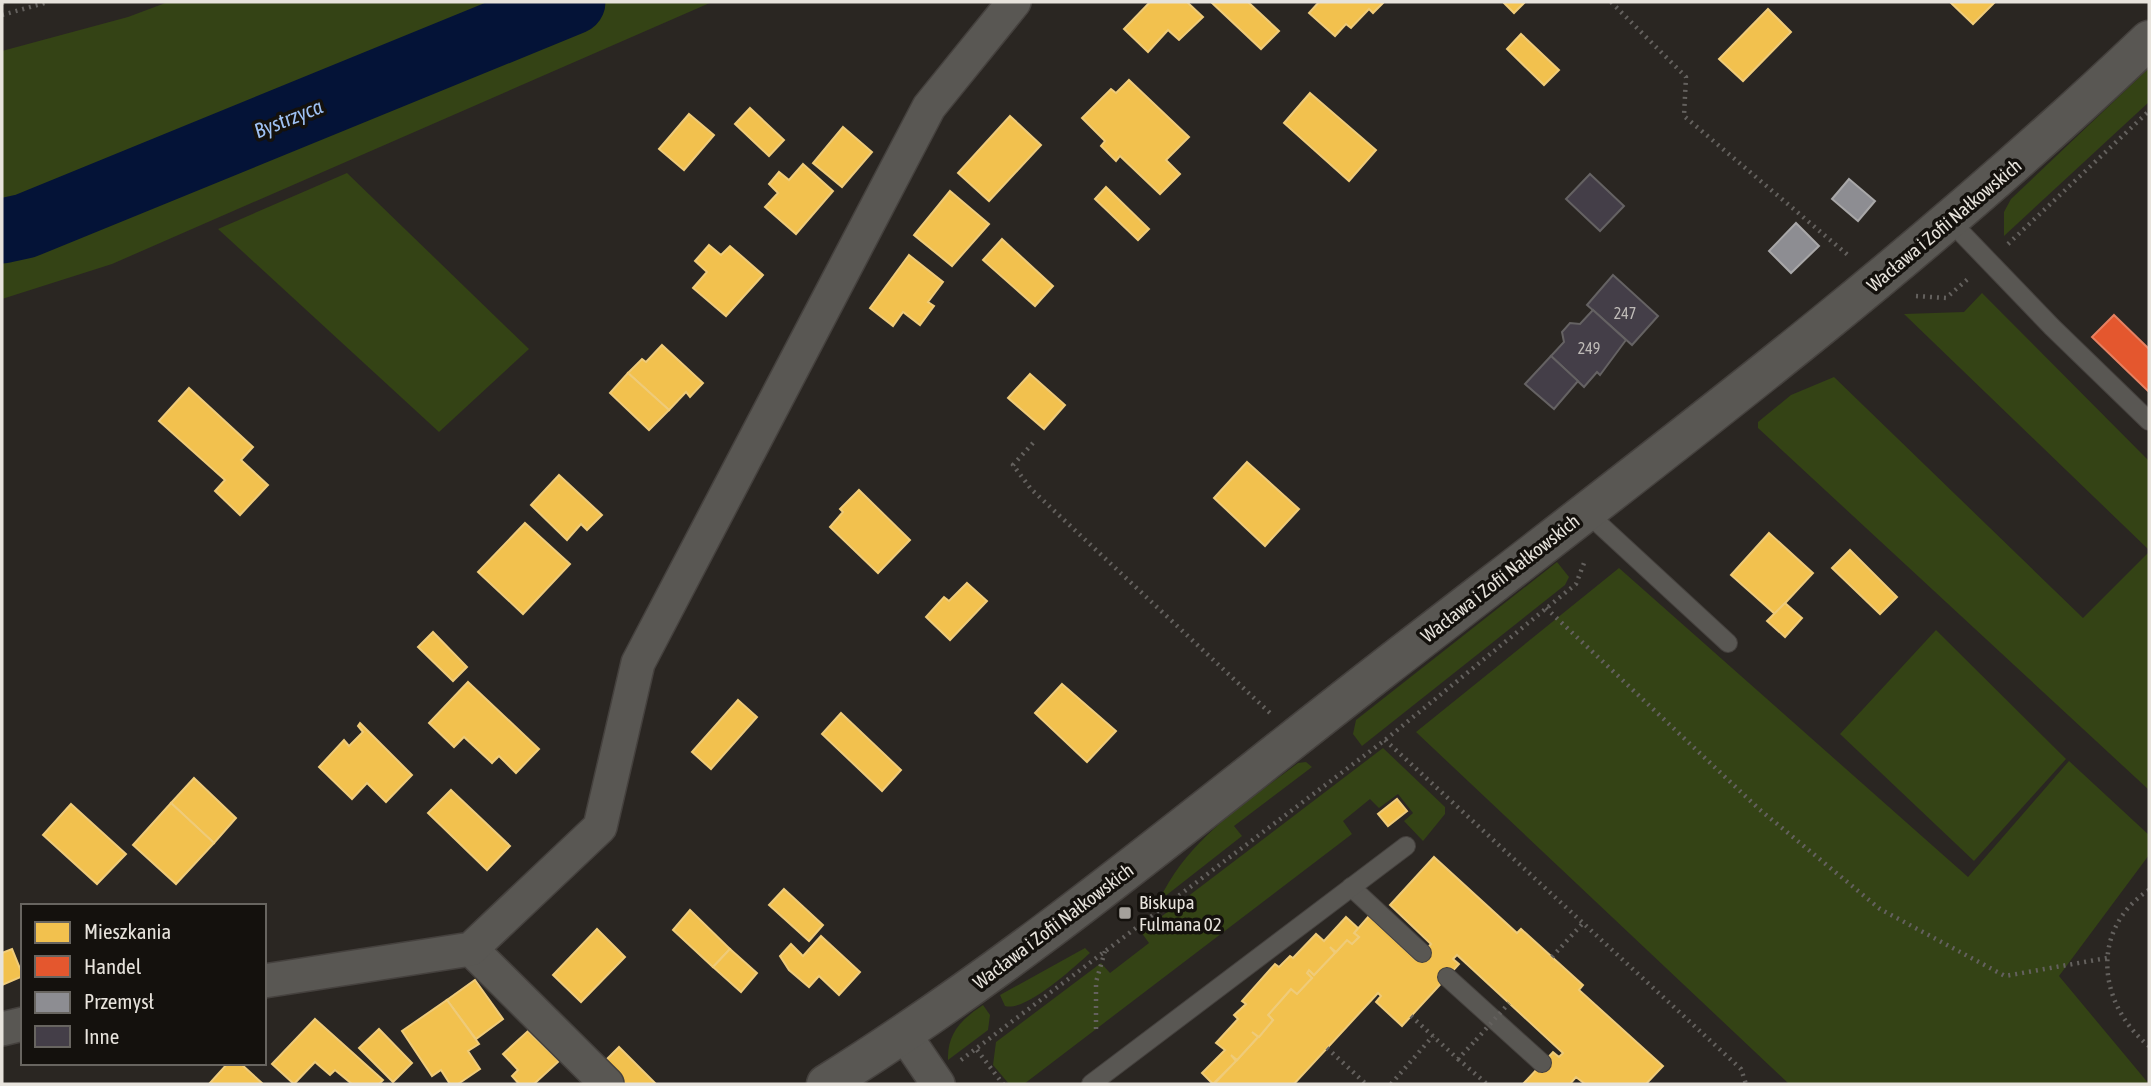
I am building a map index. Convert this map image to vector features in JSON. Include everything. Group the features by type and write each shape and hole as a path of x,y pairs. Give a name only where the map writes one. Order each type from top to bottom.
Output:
{"street":[{"path":"266,981 471,948 600,827 638,663 929,107 1014,2"},
{"name":"Wacława i Zofii Nałkowskich","path":"826,1084 904,1034 1110,884 1296,737 1594,521 1814,334 1951,222 2149,40"},
{"path":"471,948 607,1084"},
{"path":"2,1029 21,1024"},
{"path":"904,1034 935,1081"}],"lane":[{"path":"1951,222 2052,327 2149,421"},
{"path":"1594,521 1728,643"},
{"path":"1091,1084 1406,846"},
{"path":"1352,887 1422,953"},
{"path":"1447,976 1542,1063"}],"path":[{"path":"2,4 7,2"},
{"path":"2,15 48,2"},
{"path":"1611,2 1686,77 1684,116 1851,257"},
{"path":"2008,244 2149,111"},
{"path":"1033,443 1013,465 1031,489 1296,737"},
{"path":"935,1081 1385,740 1576,584 1596,537 1594,521"},
{"path":"1546,608 1759,809 1880,909 2005,976 2107,958"},
{"path":"1385,740 1741,1069 1746,1084"},
{"path":"2149,890 2126,909 2115,931 2107,958 2107,976 2119,1014 2149,1046"},
{"path":"1552,957 1583,923"},
{"path":"1096,1029 1096,982 1105,951"},
{"path":"1458,1059 1509,1003"},
{"path":"1411,1016 1486,1084"},
{"path":"1391,1084 1433,1036"},
{"path":"1327,1048 1366,1084"},
{"path":"977,1050 1003,1084"}],"green space":[{"path":"168,2 712,2 112,264 2,299 2,51 128,17"},
{"path":"2148,69 2149,102 2004,236 2004,212 2011,199"},
{"path":"347,173 529,349 439,432 218,229"},
{"path":"1982,293 2149,461 2149,550 1904,314 1964,312"},
{"path":"1834,377 2083,618 2149,552 2149,790 1758,428 1758,422 1791,395"},
{"path":"1557,562 1569,577 1565,585 1362,746 1353,734 1356,720"},
{"path":"1619,568 1968,877 2069,761 2149,835 2149,855 2059,976 2149,1084 1789,1084 1416,732"},
{"path":"1936,630 2066,759 1974,861 1840,734"},
{"path":"1383,748 1445,807 1445,814 1423,841 1404,821 1413,813 1398,794 1379,808 1370,799 1343,821 1352,834 1024,1084 1009,1084 993,1065 996,1042 1101,963 1110,973 1149,943 1141,932"},
{"path":"1306,762 1312,767 1234,826 1242,836 1159,901 1185,859 1219,824 1298,763"},
{"path":"1085,948 1090,953 1037,996 1014,1006 1005,1006 1000,995"},
{"path":"983,1005 990,1015 988,1030 948,1060 953,1034"}],"building: Mieszkania":[{"path":"1150,2 1187,2 1203,17 1179,40 1168,30 1148,52 1124,29"},
{"path":"1211,2 1248,2 1279,31 1261,49"},
{"path":"1319,2 1384,2 1373,13 1369,9 1351,28 1346,24 1335,36 1309,13"},
{"path":"1503,2 1525,2 1514,13"},
{"path":"1950,2 1995,2 1973,24"},
{"path":"1768,9 1791,32 1743,81 1719,59"},
{"path":"1521,34 1559,70 1544,85 1507,49"},
{"path":"1129,80 1189,137 1166,160 1180,174 1160,194 1120,156 1116,161 1101,146 1105,141 1082,118 1111,89 1116,93"},
{"path":"1310,93 1376,150 1349,181 1284,123"},
{"path":"750,108 784,140 769,156 735,124"},
{"path":"689,114 714,135 684,170 659,149"},
{"path":"1010,116 1041,145 989,201 958,173"},
{"path":"843,127 872,152 842,187 813,163"},
{"path":"803,164 833,191 796,234 765,207 778,193 769,184 779,172 789,180"},
{"path":"1106,187 1149,229 1138,240 1095,199"},
{"path":"950,191 989,224 952,266 914,235"},
{"path":"1002,239 1053,286 1035,306 983,260"},
{"path":"709,245 721,255 730,246 763,275 726,316 693,288 707,272 695,261"},
{"path":"909,255 943,282 928,302 934,306 920,325 903,312 893,326 870,308"},
{"path":"662,345 703,383 690,397 686,392 669,410 628,373 642,359 646,362"},
{"path":"628,373 669,410 649,430 610,393"},
{"path":"1030,374 1065,405 1044,429 1008,398"},
{"path":"189,388 253,447 241,460 268,485 240,515 215,491 225,480 159,421"},
{"path":"1247,462 1299,509 1265,546 1214,498"},
{"path":"559,475 602,515 587,530 581,524 567,540 531,505"},
{"path":"859,490 910,540 878,573 830,527 843,512 840,509"},
{"path":"525,523 570,564 523,614 478,572"},
{"path":"1769,533 1813,573 1775,614 1731,575"},
{"path":"1850,550 1897,597 1880,614 1832,568"},
{"path":"967,583 987,601 950,640 926,617 944,597 949,601"},
{"path":"1785,603 1802,618 1785,637 1767,621"},
{"path":"433,632 467,667 453,681 418,647"},
{"path":"468,682 539,749 516,773 499,756 492,763 464,737 454,747 429,723"},
{"path":"1062,684 1116,731 1087,762 1035,713"},
{"path":"738,700 757,717 711,769 692,752"},
{"path":"841,713 901,770 882,791 822,734"},
{"path":"360,723 412,775 386,802 367,783 352,799 319,767 344,740 349,746 363,732 358,726"},
{"path":"194,778 236,818 214,843 171,803"},
{"path":"451,790 510,846 487,870 428,813"},
{"path":"1397,799 1407,811 1388,826 1378,814"},
{"path":"171,803 214,843 176,884 133,845"},
{"path":"71,804 126,854 97,884 43,835"},
{"path":"1434,857 1517,933 1521,929 1583,985 1579,990 1663,1066 1646,1084 1585,1084 1576,1077 1570,1084 1523,1084 1553,1052 1559,1057 1563,1053 1457,955 1453,959 1459,964 1402,1026 1376,1002 1381,996 1378,993 1294,1084 1214,1084 1236,1061 1231,1055 1237,1060 1258,1037 1252,1032 1259,1037 1273,1020 1268,1015 1291,989 1297,994 1312,978 1307,973 1309,970 1314,975 1335,953 1330,947 1336,952 1347,940 1352,944 1359,937 1354,933 1369,916 1416,960 1431,944 1390,905"},
{"path":"784,889 823,925 809,941 769,905"},
{"path":"690,910 730,949 713,967 673,930"},
{"path":"1346,917 1358,928 1354,933 1359,937 1352,944 1347,940 1336,952 1330,947 1335,953 1314,975 1309,970 1307,973 1312,978 1297,994 1291,989 1268,1015 1273,1020 1259,1037 1252,1032 1258,1037 1237,1060 1231,1055 1236,1061 1213,1084 1202,1073 1225,1050 1216,1043 1238,1019 1234,1015 1246,1004 1242,1001 1275,964 1279,967 1290,956 1293,958 1316,934 1324,941"},
{"path":"597,929 625,957 581,1002 553,975"},
{"path":"821,936 860,972 839,995 819,976 809,987 789,970 780,956 791,944 803,956"},
{"path":"12,949 21,977 2,985 2,953"},
{"path":"730,949 757,973 741,992 713,967"},
{"path":"475,980 503,1019 476,1039 447,1000"},
{"path":"447,1000 479,1044 468,1051 480,1069 458,1084 450,1084 441,1070 432,1076 402,1031"},
{"path":"315,1019 383,1080 379,1084 352,1084 335,1070 330,1075 315,1062 294,1084 272,1064"},
{"path":"379,1029 412,1063 393,1082 359,1048"},
{"path":"528,1031 559,1061 534,1084 519,1084 512,1076 518,1070 503,1054"},
{"path":"619,1047 656,1084 614,1084 598,1068"},
{"path":"226,1065 242,1065 263,1084 209,1084"}],"building: Handel":[{"path":"2114,315 2149,349 2149,392 2092,337"}],"building: Przemysł":[{"path":"1849,179 1875,201 1858,221 1832,199"},
{"path":"1796,223 1819,246 1791,273 1769,251"}],"building: Inne":[{"path":"1590,174 1624,206 1600,231 1566,199"},
{"path":"1613,275 1658,316 1632,345 1587,305"},
{"path":"1593,310 1626,340 1600,375 1597,372 1584,387 1551,356 1564,342 1562,332 1570,323 1580,324"},
{"path":"1551,356 1578,381 1554,409 1525,384"}],"waterway":[{"name":"Bystrzyca","path":"2,231 25,226 573,2"}],"place":[{"name":"Biskupa Fulmana 02","path":"1125,913"}]}
